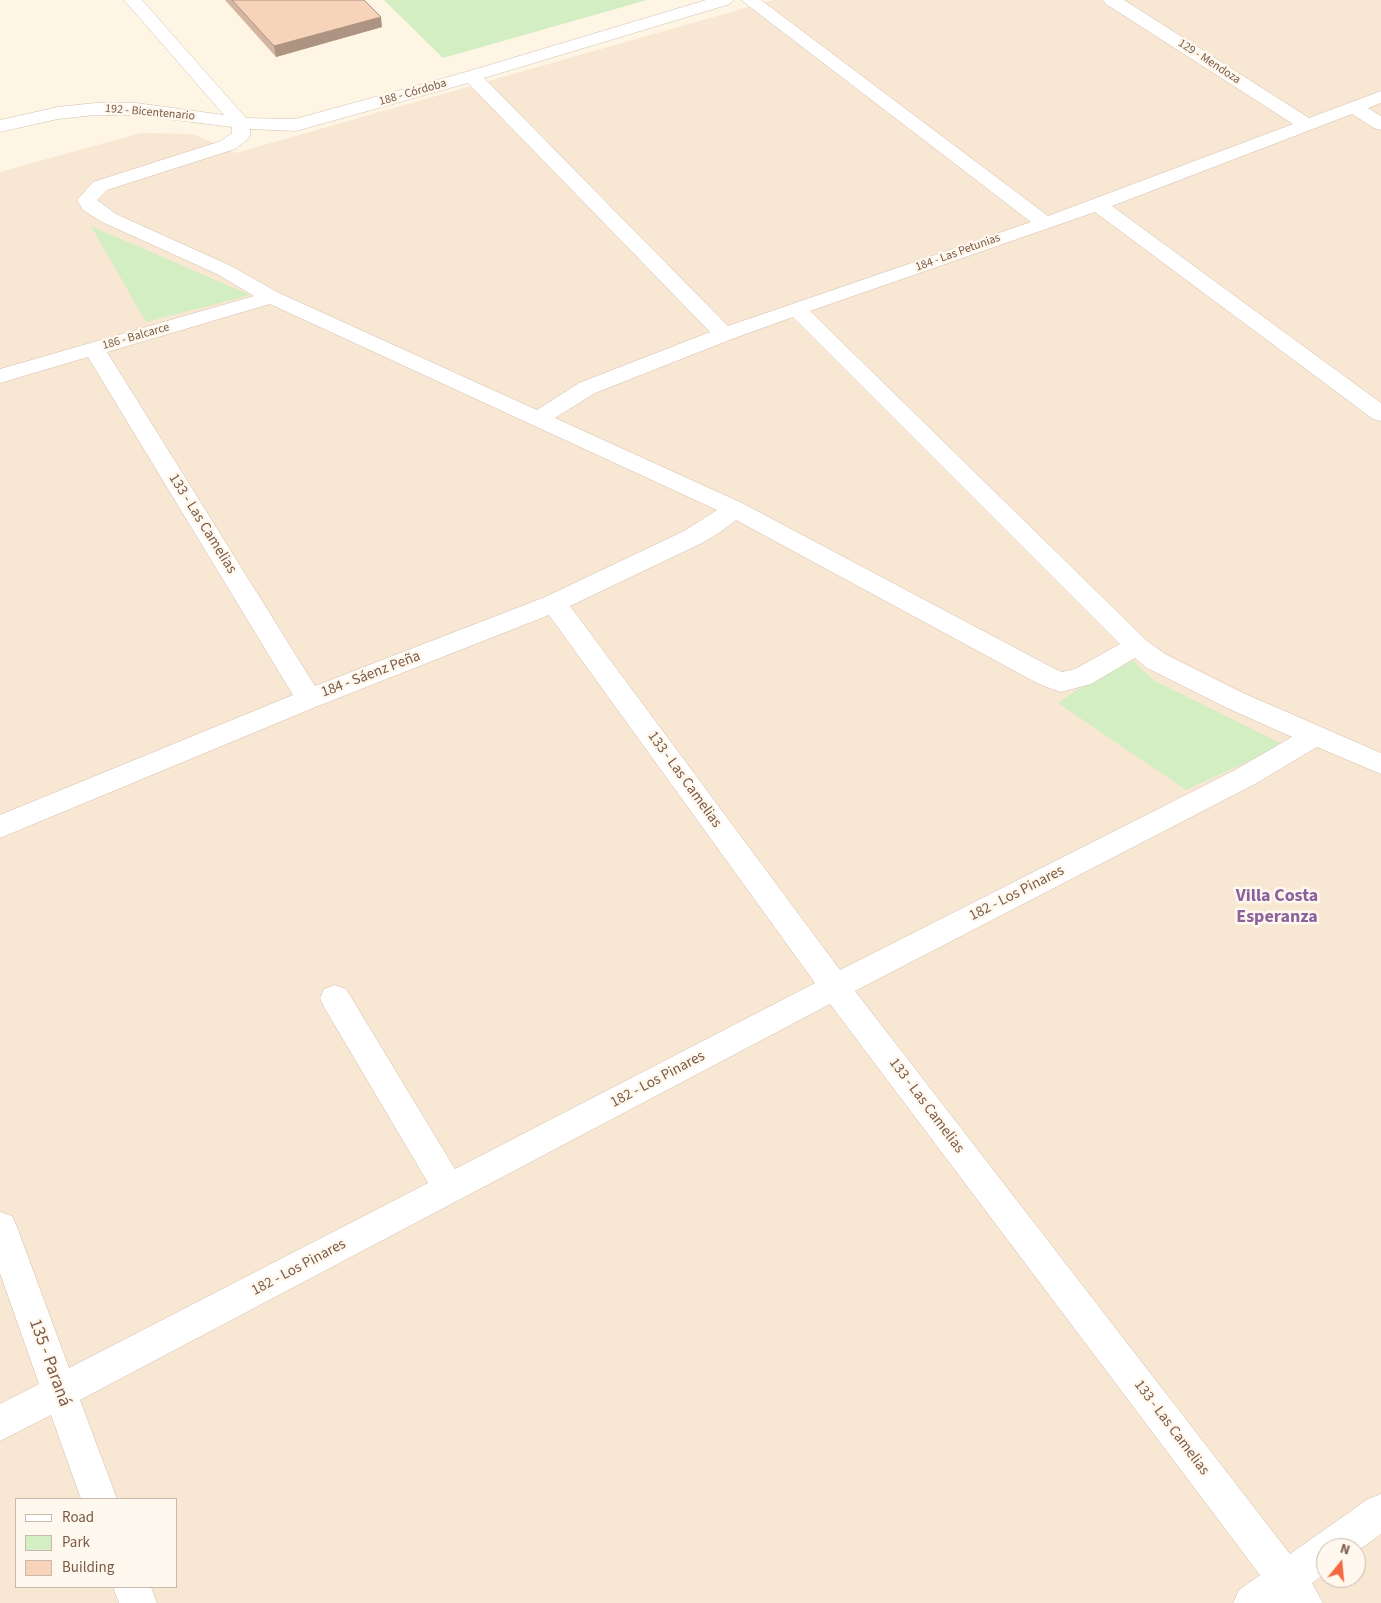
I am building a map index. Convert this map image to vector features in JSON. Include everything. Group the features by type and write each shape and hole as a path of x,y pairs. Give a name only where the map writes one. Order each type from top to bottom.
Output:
{"street":[{"path":"133,0 241,123 241,135 228,145 112,180 100,186 92,193 88,200 90,206 109,218 224,270 272,297 540,418 734,509 1046,676 1062,682 1082,677 1137,646"},
{"name":"188 - Córdoba","path":"241,123 296,125 472,76 724,0"},
{"path":"750,0 1044,222"},
{"name":"129 - Mendoza","path":"1112,0 1306,124"},
{"path":"472,76 724,334"},
{"name":"184 - Las Petunias","path":"540,418 587,388 724,334 1044,222 1098,205 1306,124 1381,97"},
{"path":"1353,107 1381,124"},
{"name":"192 - Bicentenario","path":"0,126 58,113 95,109 172,113 241,123"},
{"path":"1098,205 1381,414"},
{"name":"186 - Balcarce","path":"0,376 272,297"},
{"path":"797,310 1137,646 1156,661 1192,680 1381,764"},
{"name":"133 - Las Camelias","path":"94,349 309,699"},
{"name":"184 - Sáenz Peña","path":"0,827 309,699 554,603 692,537 711,527 734,509"},
{"name":"133 - Las Camelias","path":"554,603 835,986 1295,1591"},
{"name":"182 - Los Pinares","path":"0,1423 835,986 1237,782 1315,736"},
{"path":"335,998 449,1189"},
{"name":"135 - Paraná","path":"0,1227 99,1498"},
{"path":"1344,1538 1381,1512"},
{"path":"1252,1603 1295,1591 1316,1564"},
{"path":"132,1588 138,1603"}],"shaded area":[{"path":"773,0 1381,0 1381,1603 0,1603 0,172 141,133 193,134 236,153"}],"green space":[{"path":"384,0 647,0 443,58"},
{"path":"91,226 250,295 146,322"},
{"path":"1128,655 1153,680 1284,745 1186,790 1058,703"}],"building":[{"path":"232,0 364,0 381,17 274,46"}],"district":[{"name":"Villa Costa Esperanza","path":"1277,908"}]}
